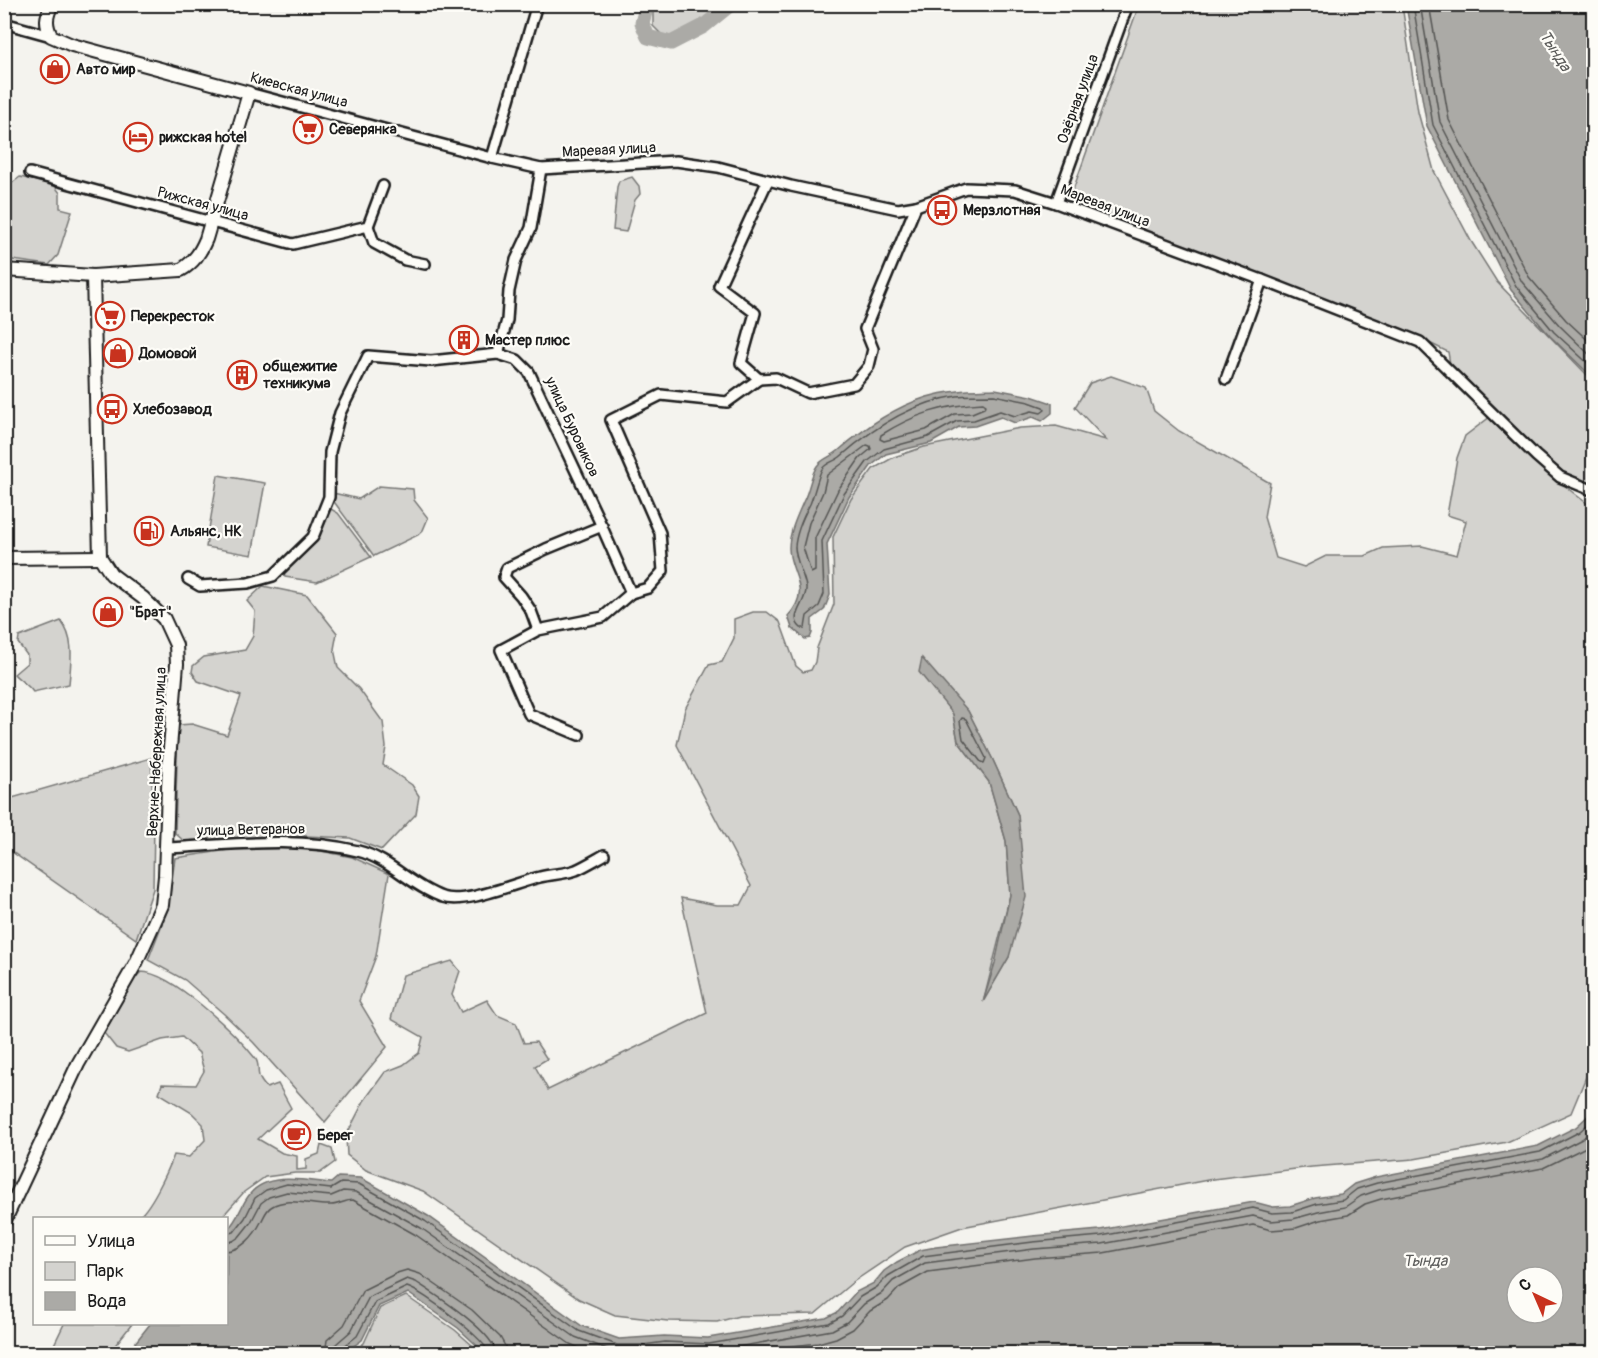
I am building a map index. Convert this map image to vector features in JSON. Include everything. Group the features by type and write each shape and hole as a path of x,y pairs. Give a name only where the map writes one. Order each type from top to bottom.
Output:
{"street":[{"path":"51,36 46,24 52,4"},
{"path":"492,158 537,4"},
{"name":"Озёрная улица","path":"1056,203 1128,4"},
{"path":"4,23 51,36"},
{"name":"Киевская улица","path":"51,36 72,45 492,158 541,169"},
{"path":"4,270 93,276 181,270 192,263 200,252 211,222 249,93"},
{"name":"Маревая улица","path":"541,169 676,161 718,167 898,209 916,206 966,188 1015,190 1056,203 1262,280 1420,342 1560,477 1593,491"},
{"path":"188,579 200,586 248,583 273,576 313,537 329,497 330,452 340,413 368,356 431,361 498,354 507,320 509,291 516,260 531,228 541,169"},
{"name":"Рижская улица","path":"30,173 293,244 368,226"},
{"path":"759,379 741,363 755,313 719,286 768,180"},
{"path":"383,186 368,226 374,243 405,260 425,264"},
{"path":"579,735 529,714 501,650 538,630 603,617 631,593 648,588 663,571 660,534 611,420 661,394 727,402 759,379 776,378 808,393 854,384 869,366 873,349 865,329 916,206"},
{"path":"4,558 100,557 93,276"},
{"path":"1226,379 1262,280"},
{"name":"улица Буровиков","path":"498,354 517,360 529,372 631,593"},
{"path":"538,630 531,611 504,577 507,568 602,526"},
{"name":"Верхне-Набережная улица","path":"4,1222 78,1064 136,963 162,904 169,760 177,664 176,645 164,619 143,598 111,574 100,557"},
{"name":"улица Ветеранов","path":"166,848 269,843 316,844 360,851 393,866 420,887 444,898 476,896 539,877 575,871 604,855"}],"green space":[{"path":"657,5 722,5 688,30 664,37 653,26 653,10"},
{"path":"1139,5 1402,5 1418,112 1434,171 1471,241 1497,282 1593,381 1593,485 1563,475 1517,434 1458,374 1450,364 1448,352 1407,332 1068,204"},
{"path":"20,177 54,185 60,193 60,208 72,211 58,255 49,265 5,259 4,197 7,187"},
{"path":"632,177 639,186 640,194 635,200 626,232 613,230 619,181"},
{"path":"1111,376 1146,388 1154,411 1179,431 1270,483 1264,517 1276,558 1304,567 1326,556 1365,556 1383,548 1422,546 1457,555 1466,521 1447,515 1457,458 1465,436 1490,417 1571,491 1593,508 1594,1049 1588,1072 1571,1113 1507,1142 1414,1159 1312,1167 1213,1179 962,1227 905,1247 853,1282 815,1314 739,1316 717,1322 668,1321 615,1315 579,1299 423,1191 366,1170 347,1155 346,1136 364,1101 385,1072 403,1065 419,1053 423,1037 391,1019 403,975 452,961 460,971 452,995 461,1012 487,1000 497,1015 516,1023 524,1043 536,1042 547,1059 535,1066 548,1090 707,1013 681,898 717,905 741,905 751,886 677,745 685,709 709,665 722,662 734,638 734,619 753,612 767,612 780,622 796,666 803,672 811,670 834,604 833,537 851,499 873,469 894,457 924,447 1020,428 1056,426 1106,440 1075,407 1090,383","holes":["968,711 1018,815 1009,957 984,999 1010,895 1006,841 989,782 958,741 953,714"]},
{"path":"218,475 265,483 252,555 206,547"},
{"path":"379,486 413,489 414,500 428,518 418,535 374,556 332,499 333,493 359,499"},
{"path":"329,508 338,513 371,557 317,582 285,577 283,571 311,543 322,526"},
{"path":"263,586 307,595 337,633 334,649 338,668 359,689 383,722 386,747 383,765 412,785 419,796 416,814 382,850 350,838 306,836 186,843 175,833 178,725 192,724 227,735 241,696 198,681 192,672 193,666 204,657 245,650 253,636 255,611 247,601"},
{"path":"61,621 70,643 69,684 33,692 14,674 27,663 27,655 18,643 19,637"},
{"path":"151,758 154,819 153,889 136,939 5,847 5,800"},
{"path":"305,848 352,857 389,874 376,956 359,1001 387,1047 325,1122 253,1042 224,1014 185,980 148,960 168,909 175,858 235,849"},
{"path":"141,972 154,975 186,993 234,1034 255,1058 258,1074 267,1088 278,1084 291,1108 258,1139 282,1153 297,1156 297,1170 306,1169 306,1159 319,1154 321,1145 332,1149 335,1162 320,1173 295,1173 265,1177 244,1192 222,1217 138,1217 153,1199 174,1155 189,1157 205,1140 203,1124 192,1113 159,1093 162,1084 196,1085 204,1071 199,1053 182,1037 162,1040 128,1052 116,1048 104,1033 135,978"},
{"path":"406,1296 455,1330 481,1353 350,1353 364,1343 380,1308"},
{"path":"64,1325 131,1325 109,1353 50,1353"}],"water":[{"name":"Тында","path":"1406,5 1593,5 1593,378 1550,336 1511,290 1427,126"},
{"path":"995,389 1052,403 1052,413 1042,421 1033,417 1015,423 1001,417 975,426 959,427 931,443 886,454 871,466 849,497 827,544 830,595 824,610 812,619 810,638 805,639 792,628 788,616 799,598 798,581 790,557 789,542 794,523 817,466 880,420 915,401 944,393"},
{"path":"922,658 968,711 1018,815 1026,897 1009,957 983,1002 995,963 1010,895 1006,841 989,782 958,741 953,714 919,672"},
{"name":"Тында","path":"1593,1107 1593,1353 485,1353 458,1328 408,1293 379,1306 362,1340 344,1353 127,1353 149,1325 228,1325 228,1229 250,1194 267,1182 277,1180 331,1183 338,1177 361,1178 428,1216 582,1326 619,1339 664,1336 708,1338 826,1318 838,1312 856,1292 874,1283 884,1271 920,1250 1100,1230 1254,1202 1273,1207 1290,1206 1315,1198 1341,1194 1354,1184 1376,1177 1538,1146 1576,1127 1592,1112"}],"waterway":[{"path":"647,4 642,23 648,37 671,43 704,26 731,4"}],"place":[{"name":"Авто мир","path":"55,69"},
{"name":"Северянка","path":"308,129"},
{"name":"рижская hotel","path":"138,137"},
{"name":"Мерзлотная","path":"942,210"},
{"name":"Перекресток","path":"110,316"},
{"name":"Мастер плюс","path":"464,340"},
{"name":"Домовой","path":"118,353"},
{"name":"общежитие техникума","path":"242,375"},
{"name":"Хлебозавод","path":"112,409"},
{"name":"Альянс, НК","path":"149,531"},
{"name":"\"Брат\"","path":"108,612"},
{"name":"Берег","path":"296,1135"}]}
